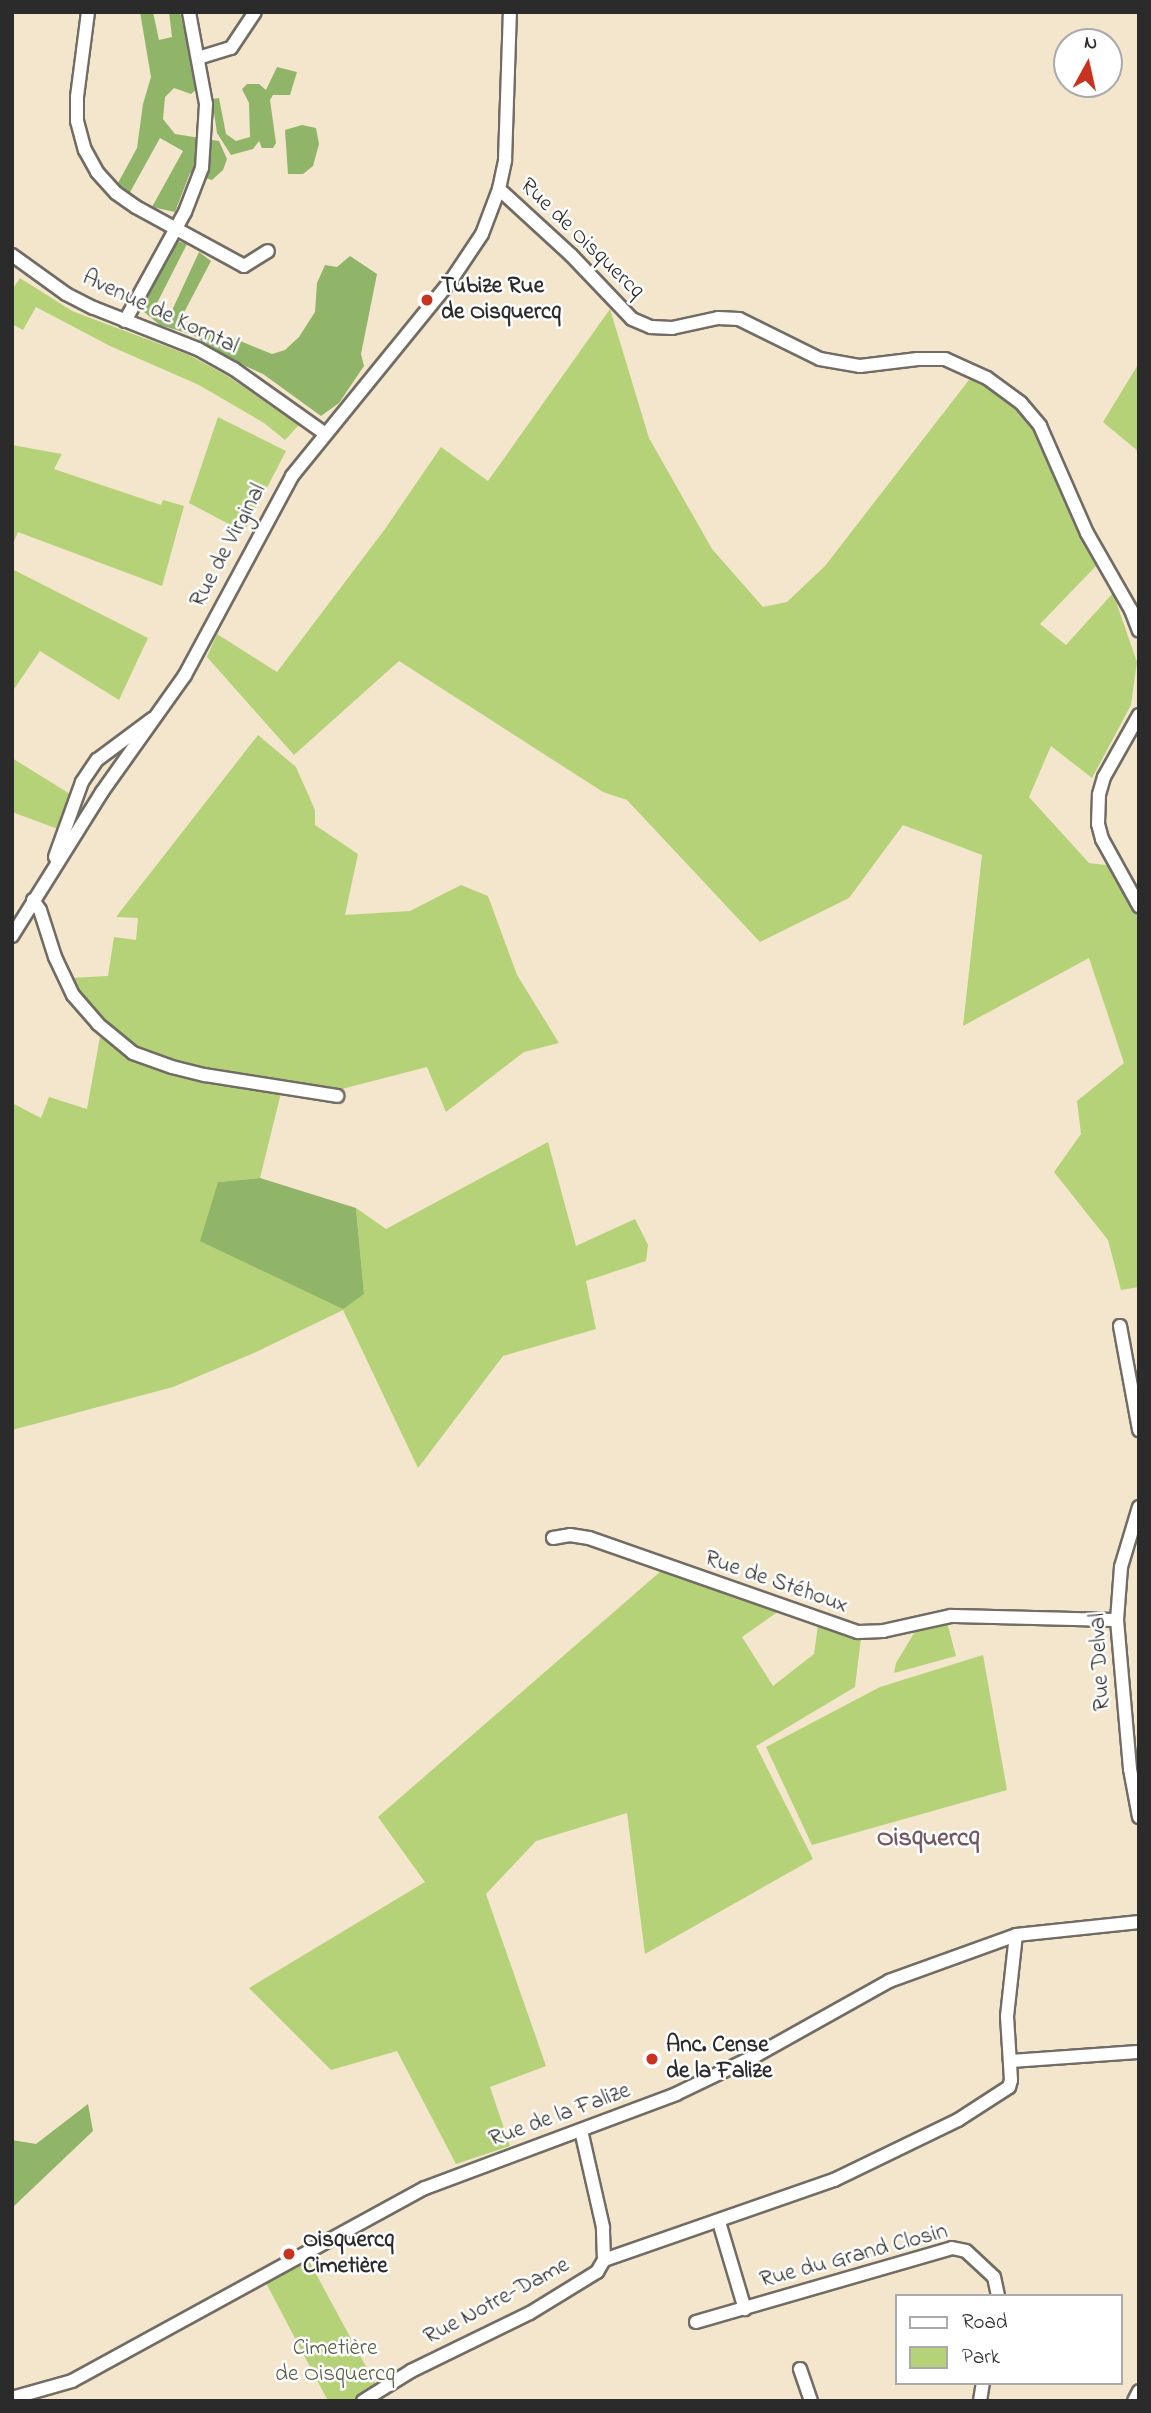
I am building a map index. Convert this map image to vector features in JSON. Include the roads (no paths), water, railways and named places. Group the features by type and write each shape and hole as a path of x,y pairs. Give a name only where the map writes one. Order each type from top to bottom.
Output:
{"street":[{"path":"88,12 77,97 77,121 85,150 97,172 116,193 244,266 268,251"},
{"path":"125,321 195,190 205,148 206,104 189,12"},
{"path":"198,58 231,48 255,12"},
{"name":"Rue de Virginal","path":"13,932 102,792 158,716 189,667 275,503 324,433 469,257 492,211 499,189 507,134 510,12"},
{"name":"Rue de Oisquercq","path":"499,189 570,255 632,319 651,327 671,328 718,318 739,318 820,359 860,366 918,359 945,359 988,378 1021,403 1040,426 1087,533 1139,631"},
{"name":"Avenue de Korntal","path":"12,255 66,293 125,321 198,349 234,369 324,433"},
{"path":"1139,715 1104,777 1099,795 1098,824 1102,839 1139,906"},
{"path":"49,875 82,782 97,760 125,737 158,716"},
{"path":"33,900 40,909 55,957 74,995 98,1024 126,1048 153,1062 196,1073 337,1096"},
{"path":"1120,1326 1139,1430"},
{"name":"Rue Delval","path":"1139,1507 1121,1567 1117,1620 1130,1769 1139,1817"},
{"name":"Rue de Stéhoux","path":"553,1538 577,1536 596,1540 816,1620 858,1632 883,1631 951,1616 1117,1620"},
{"name":"Rue de la Falize","path":"12,2398 72,2382 425,2188 582,2130 719,2074 889,1980 1016,1935 1139,1922"},
{"path":"604,2260 719,2222 834,2179 958,2120 1009,2087 1011,2080 1007,2016 1016,1935"},
{"path":"1010,2061 1139,2052"},
{"name":"Rue Notre-Dame","path":"363,2401 411,2371 505,2326 597,2272 604,2260 603,2227 582,2130"},
{"path":"719,2222 745,2309"},
{"name":"Rue du Grand Closin","path":"696,2322 960,2248 994,2277 998,2284 998,2294"},
{"path":"800,2369 811,2401"},
{"path":"1134,2401 1139,2391"}],"place":[{"name":"Tubize Rue de Oisquercq","path":"427,300"},
{"name":"Anc. Cense de la Falize","path":"652,2059"},
{"name":"Oisquercq Cimetière","path":"289,2254"}],"district":[{"name":"Oisquercq","path":"928,1840"}],"park label":[{"name":"Cimetière de Oisquercq","path":"335,2362"}]}
